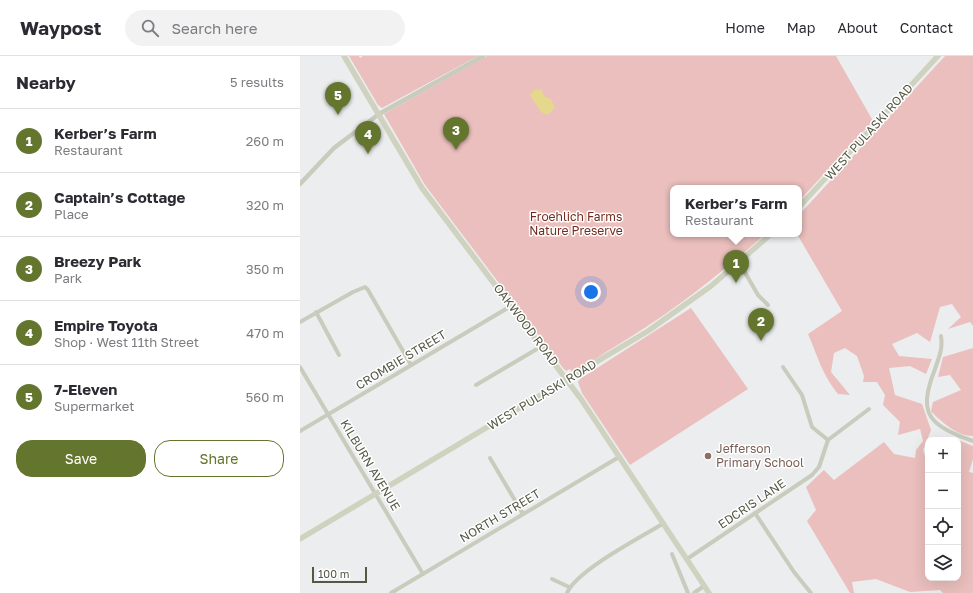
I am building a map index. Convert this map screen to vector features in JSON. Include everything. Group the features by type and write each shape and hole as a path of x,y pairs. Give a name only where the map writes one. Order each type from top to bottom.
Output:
{"main road":[{"name":"OAKWOOD ROAD","path":"344,56 422,188 568,380 709,593"},
{"name":"WEST PULASKI ROAD","path":"802,204 938,56"},
{"name":"WEST PULASKI ROAD","path":"300,539 648,331 696,298 768,237"}],"street":[{"path":"300,184 334,148 379,114 483,56"},
{"path":"739,262 758,295 768,305"},
{"path":"300,322 316,312 365,287 411,365"},
{"name":"CROMBIE STREET","path":"300,431 511,306"},
{"path":"316,312 339,355"},
{"path":"941,336 943,347 926,394 928,412 943,428 973,441"},
{"path":"476,385 542,346"},
{"path":"783,367 802,396 812,427 828,440 869,409"},
{"name":"KILBURN AVENUE","path":"300,368 423,574"},
{"name":"EDCRIS LANE","path":"687,559 812,475 819,466 828,440"},
{"name":"NORTH STREET","path":"391,593 619,457"},
{"path":"490,458 523,514"},
{"path":"755,514 794,572 811,593"},
{"path":"567,593 569,587 593,568 664,523"},
{"path":"672,554 688,593"},
{"path":"552,579 569,587"},
{"path":"694,593 704,586"}],"green space":[{"path":"349,56 359,56 360,58 363,56 478,56 382,108 378,105"},
{"name":"Froehlich Farms Nature Preserve","path":"487,56 836,56 873,121 802,198 802,185 670,185 670,237 762,237 710,281 672,309 582,368 572,372 570,369 566,371 563,368 425,185 384,114"},
{"path":"945,56 973,56 973,326 970,322 948,329 961,317 952,304 940,307 930,342 917,333 892,344 899,356 932,359 926,374 910,366 889,368 895,395 922,404 931,430 928,437 925,437 925,445 923,450 925,456 925,581 961,581 961,441 973,446 973,459 969,472 973,473 973,593 943,593 940,590 910,592 876,579 852,582 854,593 850,593 807,521 816,510 806,487 824,470 834,480 884,442 894,454 915,458 916,450 923,441 920,429 898,435 900,422 883,405 885,395 877,382 863,382 864,376 857,356 845,348 834,353 831,372 850,395 838,394 828,379 808,334 842,311 799,237 802,237 802,212"},
{"path":"691,308 748,389 630,465 582,393 578,382 580,379"},
{"path":"973,348 973,436 968,436 945,424 931,411 933,402 961,390 950,375 938,377 943,357"}],"shaded area":[{"path":"541,89 545,97 551,99 555,108 547,115 541,112 530,95 534,90"}],"place":[{"name":"7-Eleven","path":"338,115"},
{"name":"Breezy Park","path":"456,150"},
{"name":"Empire Toyota","path":"368,154"},
{"name":"Kerber’s Farm","path":"736,283"},
{"name":"Captain’s Cottage","path":"761,341"},
{"name":"Jefferson Primary School","path":"708,456"}]}
